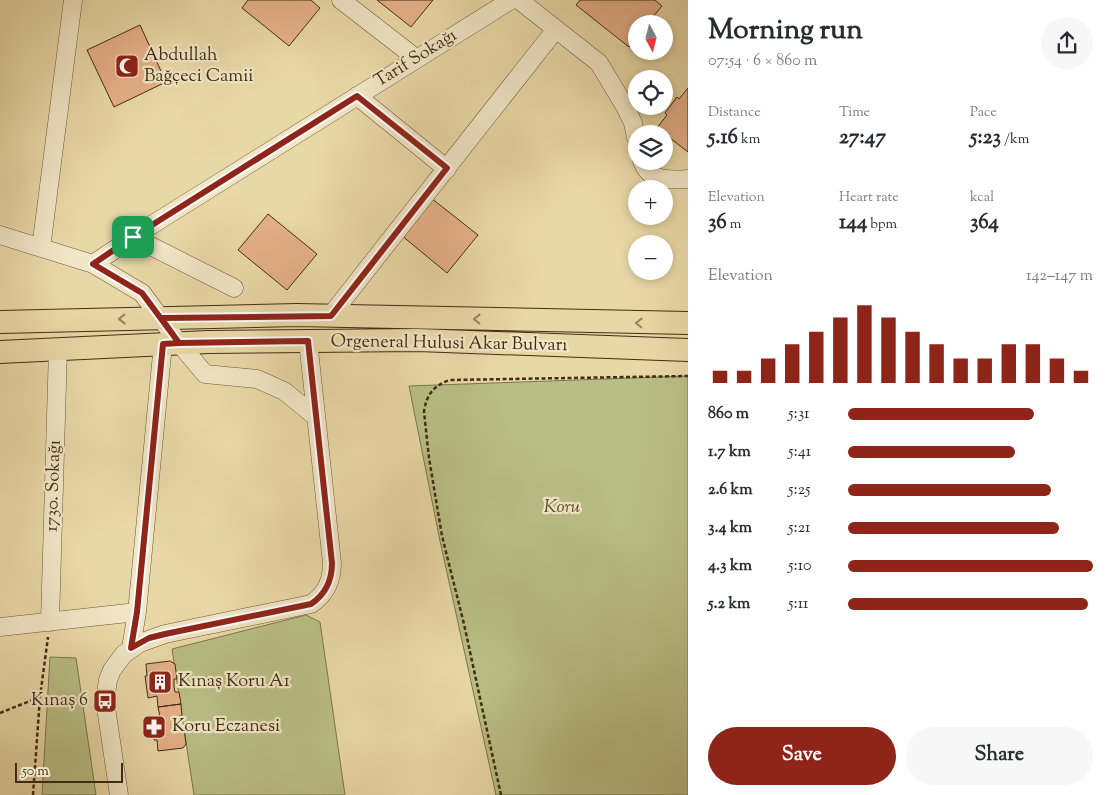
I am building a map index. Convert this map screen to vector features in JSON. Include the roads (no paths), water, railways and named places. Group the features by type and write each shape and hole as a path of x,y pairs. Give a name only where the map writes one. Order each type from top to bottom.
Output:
{"main road":[{"name":"Orgeneral Hulusi Akar Bulvarı","path":"0,322 331,316 688,323"},
{"name":"Orgeneral Hulusi Akar Bulvarı","path":"0,352 171,344 418,340 645,350 688,350"}],"street":[{"path":"41,248 73,0"},
{"path":"341,0 417,59"},
{"name":"Tarif Sokağı","path":"93,264 417,59 490,5 511,0"},
{"path":"519,0 599,62 619,93 633,125"},
{"path":"331,316 556,29"},
{"path":"357,96 447,168"},
{"path":"647,170 658,179 688,179"},
{"path":"0,235 93,264 142,293 161,318 171,344 205,374 257,379 284,391 316,417"},
{"path":"133,237 234,288"},
{"path":"119,795 107,712 106,691 112,670 124,654 149,638 311,604 322,595 330,581 332,563 308,341"},
{"path":"131,648 171,344"},
{"name":"1730. Sokağı","path":"50,622 58,349"},
{"path":"0,627 137,612"}],"place":[{"name":"Abdullah Bağçeci Camii","path":"127,66"},
{"name":"Kınaş Koru A1","path":"160,682"},
{"name":"Kınaş 6","path":"105,701"},
{"name":"Koru Eczanesi","path":"154,727"}],"park label":[{"name":"Koru","path":"562,508"}]}
